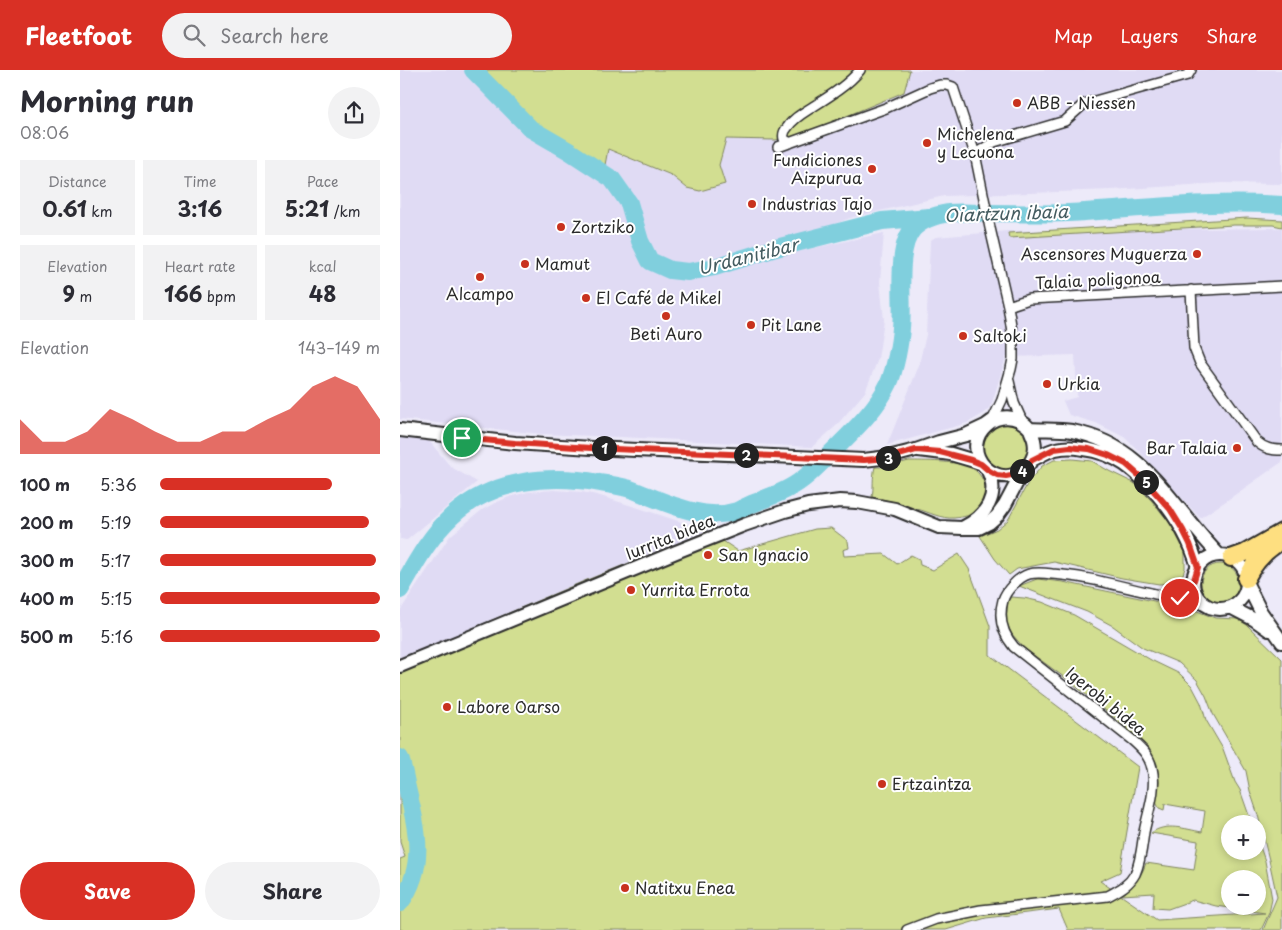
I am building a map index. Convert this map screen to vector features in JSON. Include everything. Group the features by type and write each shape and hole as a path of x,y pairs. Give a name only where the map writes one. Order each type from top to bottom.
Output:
{"highway":[{"path":"1225,557 1245,553 1282,532"},
{"path":"1247,581 1260,557 1282,541"}],"main road":[{"path":"400,430 515,443 591,448 853,459 888,458 966,435 988,423 1008,417 1016,419 1027,426 1070,431 1096,437 1115,446 1138,462 1156,480 1208,544 1225,557 1242,566 1261,612 1280,639"},
{"path":"962,528 974,522 986,510 991,498 991,478 978,456 976,448 980,432 988,423"},
{"path":"1027,426 1035,445 1035,450 1028,465"},
{"path":"916,450 951,454 985,467 997,475 1006,476 1016,474 1054,449 1070,447 1099,452 1126,464 1144,480 1170,509 1190,544 1196,573 1195,592 1207,606 1218,609 1230,607 1240,600 1247,581"},
{"name":"Iurrita bidea","path":"400,666 667,555 744,525 793,509 823,503 857,502 895,509 939,527 979,528 989,523 1005,505 1028,465"},
{"path":"1196,573 1207,559 1225,557"},
{"path":"1230,607 1255,620 1280,639"}],"street":[{"path":"790,143 784,139 783,135 791,123 856,76 860,70"},
{"path":"975,154 994,142 1065,121 1084,104 1188,75 1190,70"},
{"path":"778,148 886,108 930,88 940,85 953,87 975,154 1008,306 1014,349 1002,400 988,423"},
{"name":"Talaia poligonoa","path":"1008,306 1029,300 1282,286"},
{"path":"1191,290 1194,348 1200,363 1257,442 1264,448 1282,450"},
{"path":"1008,379 1014,402 1027,426"},
{"path":"1170,596 1183,590 1196,573"},
{"name":"Igerobi bidea","path":"907,930 936,918 980,910 1108,896 1120,890 1131,879 1140,858 1153,780 1152,768 1148,757 1141,748 1120,730 1014,647 1008,640 1000,613 1004,596 1011,587 1029,574 1070,575 1153,594 1189,600 1207,606"}],"shaded area":[{"path":"400,70 468,70 530,133 601,177 613,188 621,198 638,252 654,271 663,275 682,278 694,277 766,258 884,233 880,282 884,320 878,359 865,392 836,426 812,447 541,434 400,419"},
{"path":"910,70 1282,70 1282,184 1222,183 1111,190 944,196 850,218 818,231 703,265 686,268 660,261 652,254 646,241 634,200 626,184 605,165 607,149 671,175 687,188 724,185 719,165 726,139 775,140 904,92"},
{"path":"1282,228 1282,462 1200,518 1124,437 1096,423 1069,415 1063,401 1077,397 1075,355 1006,357 992,403 983,414 967,423 887,445 918,368 926,335 930,242 932,239 936,237 1008,231"},
{"path":"400,438 429,441 451,467 477,482 407,540 400,539"},
{"path":"554,490 597,495 708,531 400,659 400,611 450,536 482,510 493,504 528,492"}],"green space":[{"path":"470,70 910,70 904,92 801,135 775,140 726,139 719,165 725,184 700,191 687,188 671,175 608,149 605,165 531,123 487,81"},
{"path":"1247,218 1282,220 1282,227 1273,225 1234,225 1009,238 1008,233"},
{"path":"1006,424 1019,428 1025,434 1029,447 1025,460 1019,466 1006,470 993,466 987,460 983,447 987,434 993,428"},
{"path":"1054,460 1092,461 1134,483 1152,501 1170,523 1185,552 1185,568 1182,577 1174,583 1159,584 1122,578 1054,562 1017,569 1009,575 995,559 980,536 997,529 1008,520 1029,481 1042,466"},
{"path":"909,461 949,462 970,467 983,480 986,492 983,504 971,515 949,518 872,497 875,467 884,467"},
{"path":"831,528 848,541 849,548 843,550 844,556 884,554 897,564 911,555 919,559 920,565 933,570 959,554 969,569 990,626 990,655 1138,767 1120,872 1100,881 1157,920 1266,915 1266,870 1221,870 1221,907 1193,900 1168,909 1153,908 1154,893 1122,895 1137,881 1146,863 1194,870 1198,841 1151,833 1169,827 1202,832 1205,811 1165,804 1164,810 1159,808 1156,802 1159,782 1157,764 1149,748 1068,680 1024,648 1011,633 1006,621 1008,601 1011,597 1024,598 1042,602 1074,615 1151,660 1180,674 1192,686 1201,703 1206,720 1223,749 1249,815 1221,815 1221,860 1265,861 1272,899 1269,913 1261,930 1068,930 1059,909 986,918 946,930 400,930 400,859 405,857 400,842 400,659 708,531 738,551 815,529"},
{"path":"1220,564 1234,569 1239,583 1234,597 1220,602 1206,597 1201,583 1206,569"},
{"path":"1037,579 1063,582 1192,609 1215,618 1238,619 1247,625 1282,659 1282,930 1263,930 1277,897 1266,848 1266,815 1258,815 1246,771 1213,714 1197,680 1179,663 1143,648 1113,626 1087,612 1019,586"}],"waterway":[{"name":"Urdanitibar","path":"473,70 531,129 612,179 629,203 640,241 650,261 670,270 688,272 715,267 776,248 882,221 929,217"},
{"name":"Oiartzun ibaia","path":"400,590 423,551 444,524 468,504 485,494 503,487 541,480 581,480 633,490 684,509 711,514 724,514 737,511 799,482 862,422 884,393 889,383 898,348 902,317 901,276 904,249 907,238 913,229 930,218 953,213 1068,213 1202,204 1282,205"},
{"name":"Oiartzun ibaia","path":"400,758 414,818 417,847 414,875 400,903"}],"place":[{"name":"ABB - Niessen","path":"1017,103"},
{"name":"Michelena y Lecuona","path":"927,143"},
{"name":"Fundiciones Aizpurua","path":"872,169"},
{"name":"Industrias Tajo","path":"752,204"},
{"name":"Zortziko","path":"561,227"},
{"name":"Ascensores Muguerza","path":"1197,254"},
{"name":"Mamut","path":"525,264"},
{"name":"Alcampo","path":"480,277"},
{"name":"El Café de Mikel","path":"586,298"},
{"name":"Beti Auro","path":"666,316"},
{"name":"Pit Lane","path":"751,325"},
{"name":"Saltoki","path":"963,336"},
{"name":"Urkia","path":"1047,384"},
{"name":"Bar Talaia","path":"1237,448"},
{"name":"San Ignacio","path":"708,555"},
{"name":"Yurrita Errota","path":"631,590"},
{"name":"Labore Oarso","path":"447,707"},
{"name":"Ertzaintza","path":"882,784"},
{"name":"Natitxu Enea","path":"625,888"}],"route":[{"path":"462,438 591,448 864,460 888,458 916,450 951,454 981,464 997,475 1006,476 1024,470 1032,460 1054,449 1070,447 1089,449 1108,455 1134,470 1170,509 1183,530 1198,567 1194,580 1183,590 1170,596 1180,598"}]}
